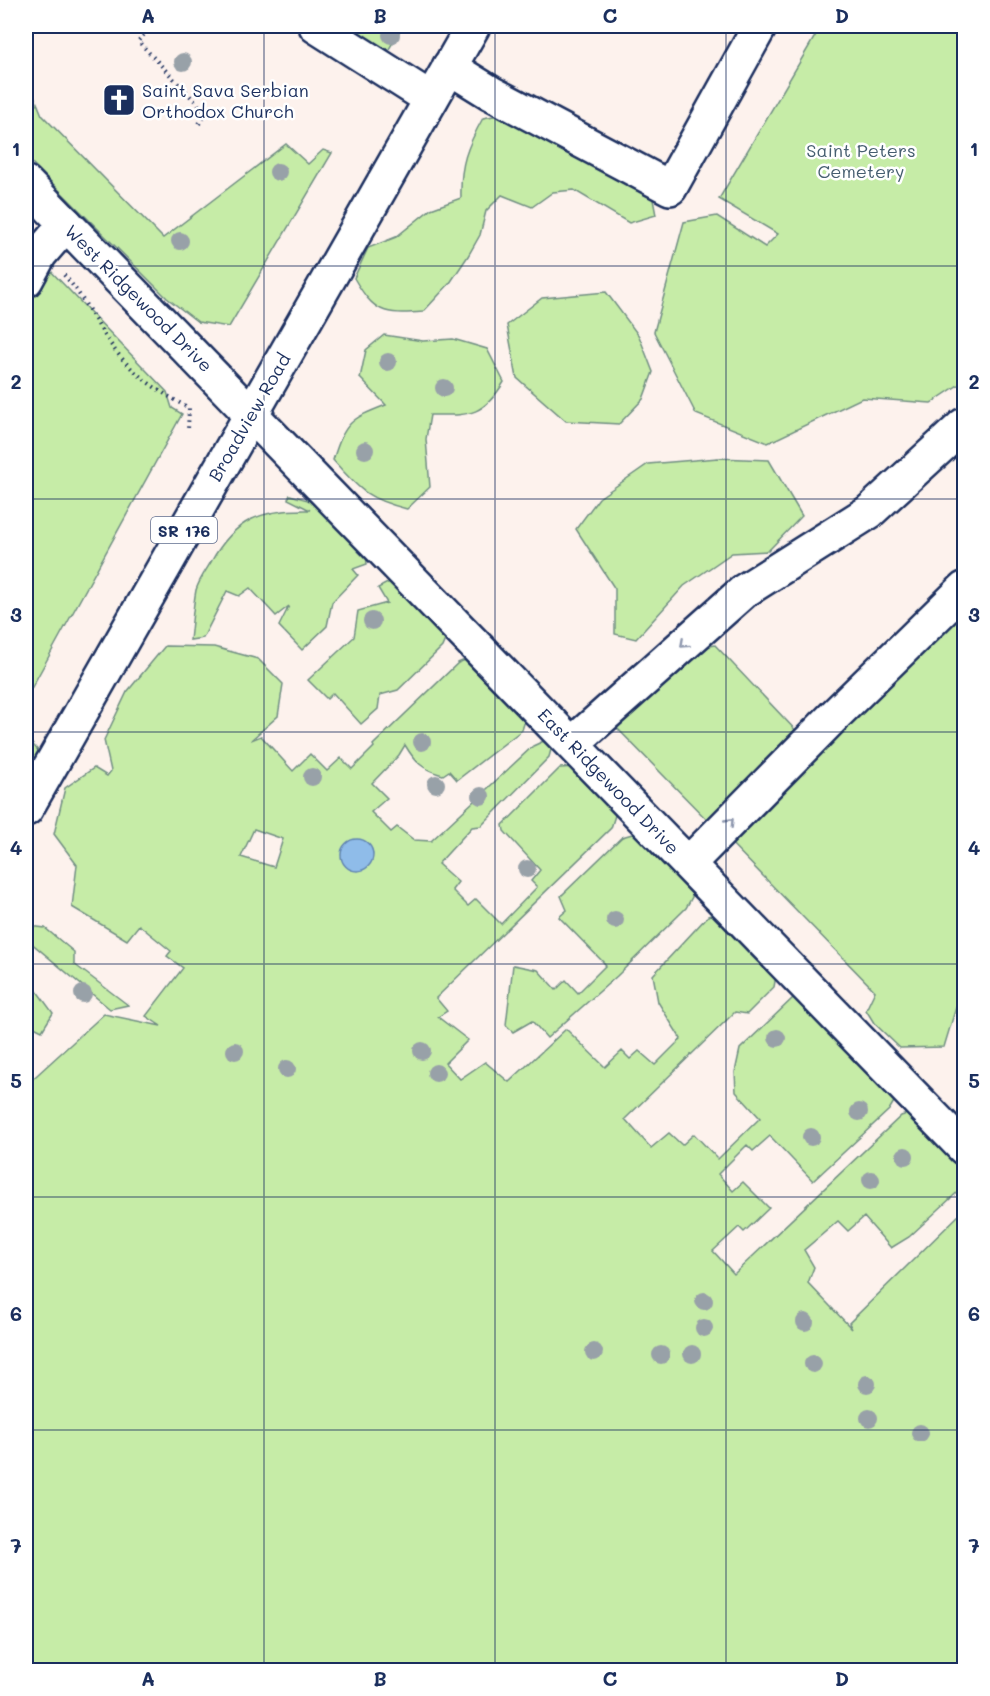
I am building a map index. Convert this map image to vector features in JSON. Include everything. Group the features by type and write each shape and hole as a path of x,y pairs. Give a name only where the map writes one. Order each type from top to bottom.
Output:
{"street":[{"path":"316,26 431,99"},
{"name":"Broadview Road","path":"26,809 473,26"},
{"path":"449,67 491,93 670,188 760,26"},
{"name":"West Ridgewood Drive","path":"26,183 252,414"},
{"path":"33,267 66,224"},
{"name":"East Ridgewood Drive","path":"252,414 297,463 573,743 964,1148"},
{"path":"573,743 744,591 869,512 964,425"},
{"path":"689,864 834,716 964,589"}],"path":[{"path":"152,26 138,41 207,114 197,126"},
{"path":"33,267 72,284 109,342 131,368 162,393 189,408 188,430"}],"green space":[{"path":"341,26 403,26 386,54"},
{"name":"Saint Peters Cemetery","path":"821,26 964,26 964,381 931,403 862,398 768,443 696,414 654,332 684,222 717,216 765,247 778,234 719,199"},
{"path":"26,76 42,115 163,238 286,144 308,164 323,150 332,153 229,327 198,322 167,298 26,157"},
{"path":"510,113 650,184 656,215 629,223 574,190 553,192 532,207 502,195 486,211 480,235 450,283 423,312 389,312 374,305 354,278 368,248 396,237 431,209 461,198 466,156 483,118"},
{"path":"45,265 167,392 172,408 182,414 26,698 26,300"},
{"path":"606,292 639,336 653,372 643,399 619,424 566,421 517,378 507,325 542,298"},
{"path":"384,335 423,341 453,339 487,349 504,382 488,402 473,412 430,415 426,439 430,487 407,509 373,497 333,460 341,437 350,424 364,414 386,405 360,378 366,350"},
{"path":"718,458 769,460 802,516 768,551 732,553 684,586 636,639 615,634 615,589 576,529 599,498 648,464"},
{"path":"290,495 308,500 366,554 367,564 353,569 358,575 332,602 327,626 302,650 279,626 289,606 276,616 250,588 239,596 227,591 203,638 190,640 196,590 220,547 240,526 263,515 310,510 288,499"},
{"path":"395,579 447,635 442,647 398,690 380,695 378,709 361,724 333,693 327,699 308,680 354,637 358,611 387,603 378,588"},
{"path":"964,602 964,981 944,1047 900,1048 874,1023 866,1010 875,991 729,841"},
{"path":"715,645 801,736 712,825 614,725 697,649"},
{"path":"165,646 214,647 258,659 283,684 278,716 251,740 261,736 293,771 310,754 327,771 341,758 352,769 374,747 373,745 458,663 472,657 527,714 522,730 457,780 449,771 443,775 425,768 416,761 405,745 399,755 372,783 387,798 371,812 391,832 397,827 414,840 431,841 533,746 546,740 552,746 549,757 481,826 472,827 438,864 458,882 452,890 468,906 476,899 501,924 537,887 531,881 540,870 504,831 503,825 560,768 575,767 617,809 611,828 436,998 447,1011 438,1017 468,1040 445,1063 460,1079 485,1062 509,1082 566,1029 605,1067 622,1051 630,1059 639,1051 655,1065 681,1039 658,1002 653,975 708,916 717,913 776,976 774,987 747,1014 735,1012 625,1119 651,1148 669,1133 682,1145 694,1134 718,1159 760,1118 736,1092 735,1072 740,1049 793,998 801,998 895,1100 889,1110 813,1181 770,1136 753,1151 747,1145 718,1174 733,1191 743,1182 769,1208 744,1232 739,1227 713,1251 734,1274 901,1116 910,1113 964,1170 964,1186 909,1237 891,1248 864,1217 848,1231 838,1221 804,1250 814,1267 808,1283 852,1329 849,1323 964,1210 964,1670 26,1670 26,1085 104,1014 161,1026 146,1016 183,968 167,956 171,951 139,925 127,940 72,907 77,865 54,834 65,788 94,768 107,776 111,771 104,740 127,692","holes":["254,829 283,839 274,867 241,857"]},
{"path":"26,737 51,765 26,809"},
{"path":"639,832 693,883 692,897 686,908 617,976 547,1038 532,1021 513,1032 506,1025 513,965 538,970 556,990 566,980 578,993 606,965 559,917 567,910 561,896 622,837"},
{"path":"30,926 45,928 74,952 74,964 128,1005 110,1009 30,942 26,944 26,930"},
{"path":"26,976 53,1013 42,1031 26,1023"}],"water":[{"path":"357,839 369,843 373,855 369,867 357,871 345,867 341,855 345,843"}],"place":[{"name":"Saint Sava Serbian Orthodox Church","path":"119,100"}]}
